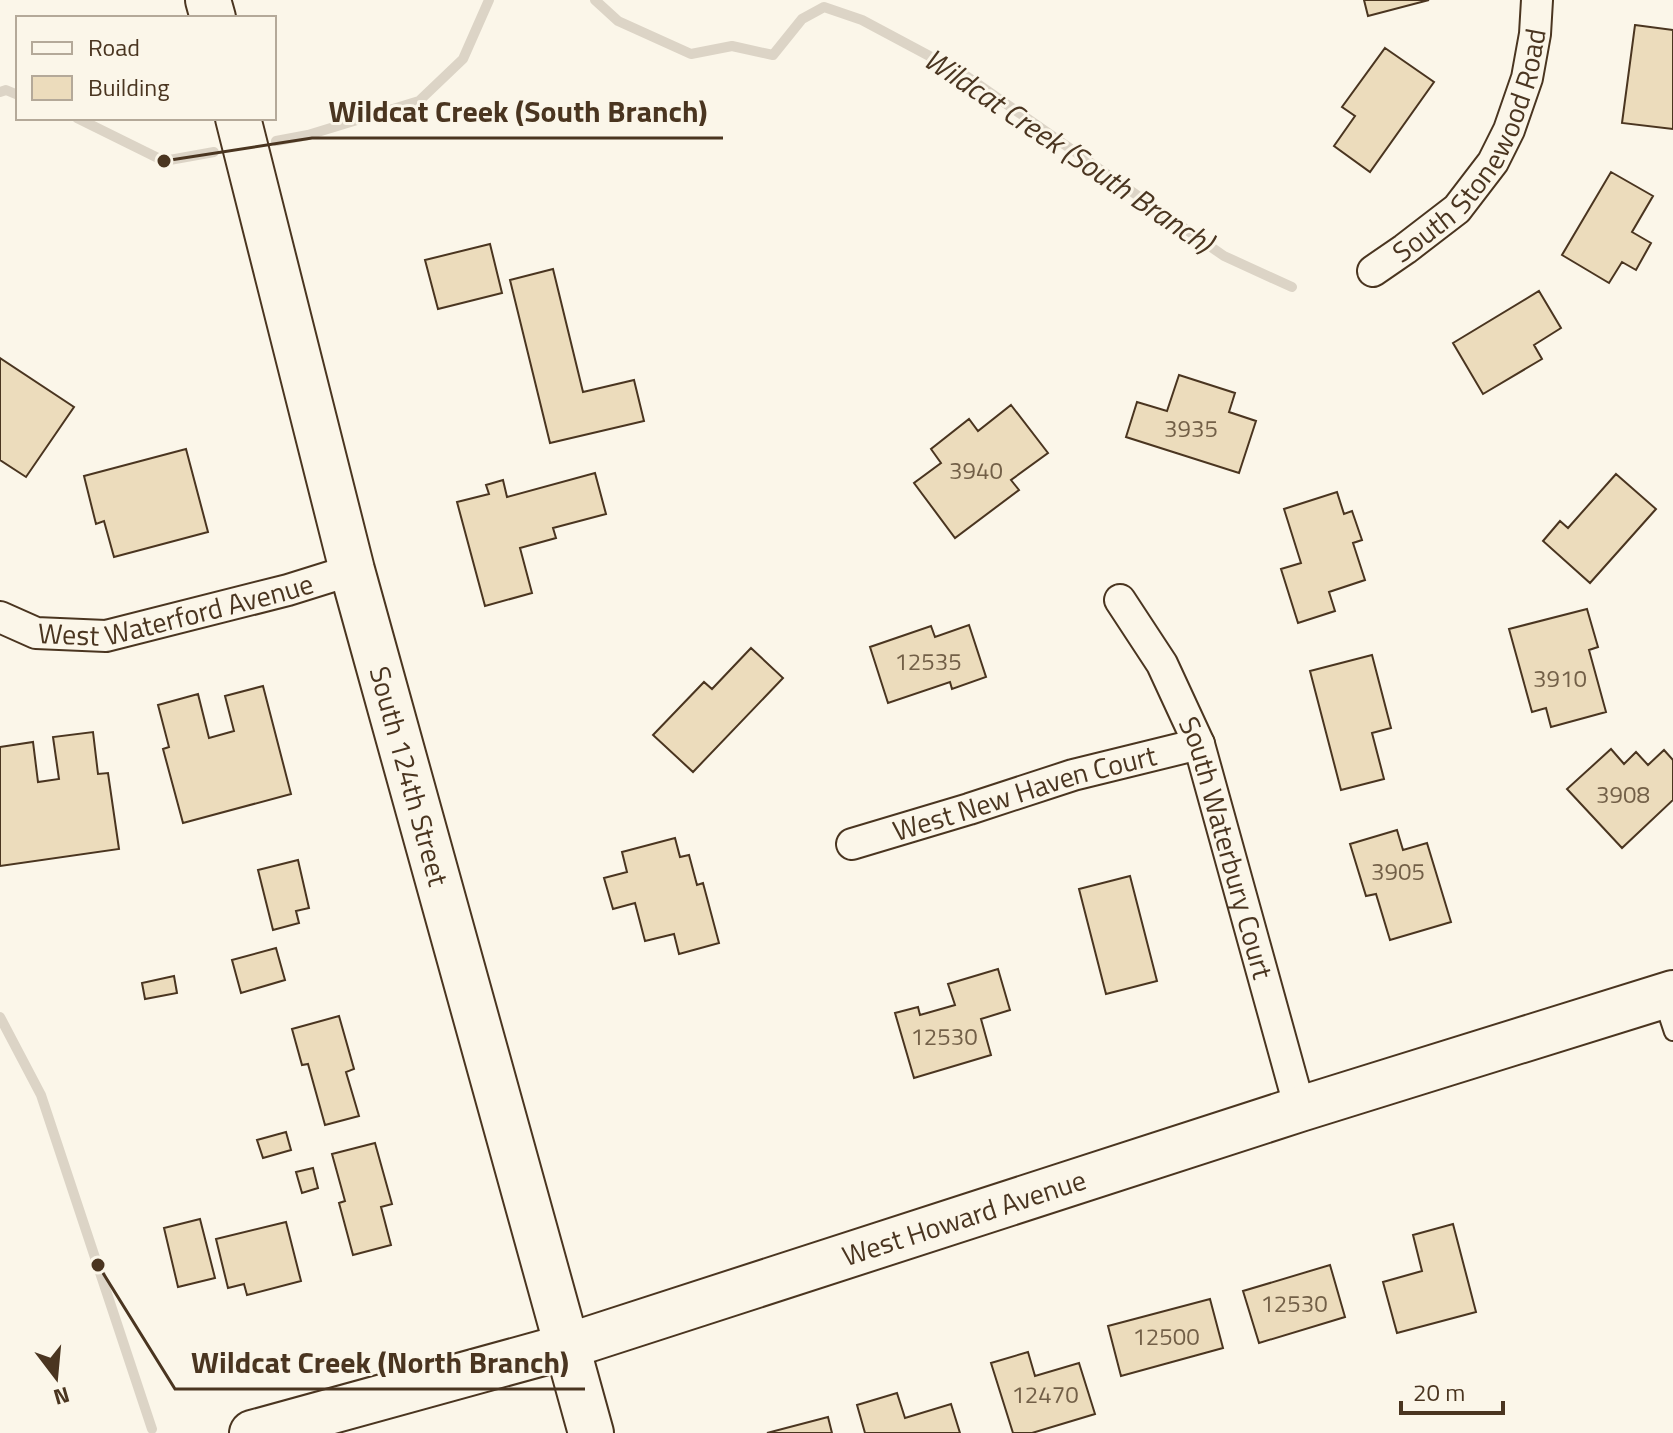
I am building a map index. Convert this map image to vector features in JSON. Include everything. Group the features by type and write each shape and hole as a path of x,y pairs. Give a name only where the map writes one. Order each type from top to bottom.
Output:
{"street":[{"name":"South Stonewood Road","path":"1373,271 1457,209 1493,162 1509,130 1527,78 1537,0"},
{"name":"South 124th Street","path":"239,120 352,570 591,1433"},
{"name":"West Waterford Avenue","path":"0,617 36,633 106,636 288,590 352,570"},
{"name":"South Waterbury Court","path":"1120,600 1162,664 1199,744 1300,1109"},
{"name":"West New Haven Court","path":"852,844 1073,775 1199,744"},
{"name":"West Howard Avenue","path":"252,1433 568,1346 1300,1109 1669,1007"}],"building":[{"path":"1364,0 1429,0 1368,16"},
{"path":"1635,25 1673,30 1673,129 1622,123"},
{"path":"1385,48 1434,82 1370,172 1334,146 1355,116 1342,107"},
{"path":"1611,172 1653,196 1632,232 1651,243 1636,270 1622,262 1609,283 1562,255"},
{"path":"490,244 502,293 438,309 425,260"},
{"path":"553,269 583,392 634,380 644,421 550,443 510,280"},
{"path":"1539,291 1561,328 1534,345 1542,359 1483,394 1453,343"},
{"path":"0,358 74,407 26,477 0,460"},
{"path":"1179,375 1235,393 1229,412 1256,421 1239,473 1126,437 1137,402 1167,411"},
{"path":"1011,405 1048,453 1011,480 1019,490 955,538 914,483 941,463 931,449 969,419 978,431"},
{"path":"186,449 208,532 114,557 104,521 96,524 84,476"},
{"path":"595,473 606,514 553,528 556,538 520,548 532,593 485,606 457,502 489,494 486,485 503,480 507,497"},
{"path":"1616,474 1656,509 1590,583 1543,541 1560,521 1568,528"},
{"path":"1337,492 1344,514 1352,511 1362,540 1353,543 1365,580 1329,592 1335,611 1298,623 1281,569 1301,563 1284,509"},
{"path":"1587,609 1598,647 1589,650 1606,712 1551,727 1546,708 1532,712 1509,629"},
{"path":"969,625 986,677 952,689 950,682 888,703 870,647 931,626 935,637"},
{"path":"751,648 783,678 693,772 653,735 704,682 712,689"},
{"path":"1372,655 1391,728 1372,733 1384,779 1341,790 1310,671"},
{"path":"263,686 291,794 183,823 163,749 169,747 158,705 198,694 209,738 234,731 225,696"},
{"path":"93,732 98,774 108,773 119,849 0,866 0,747 33,742 38,782 59,779 53,737"},
{"path":"1611,749 1624,764 1636,752 1648,765 1664,750 1673,760 1673,800 1622,848 1567,789"},
{"path":"1397,830 1403,850 1427,843 1451,922 1390,940 1376,894 1366,896 1350,844"},
{"path":"675,838 680,857 689,855 697,885 703,883 719,943 679,954 674,934 645,941 635,903 613,909 604,878 627,872 622,852"},
{"path":"298,860 309,908 296,911 299,923 273,930 258,870"},
{"path":"1130,876 1157,981 1106,994 1079,889"},
{"path":"276,948 285,980 241,993 232,960"},
{"path":"998,969 1010,1010 981,1019 991,1055 914,1078 895,1013 918,1007 920,1015 955,1005 948,984"},
{"path":"174,976 177,993 145,999 142,983"},
{"path":"339,1016 354,1069 346,1072 359,1116 325,1125 308,1064 302,1065 292,1029"},
{"path":"286,1132 291,1150 263,1158 257,1140"},
{"path":"375,1143 392,1204 381,1207 391,1245 353,1255 339,1203 345,1201 332,1154"},
{"path":"313,1168 318,1188 302,1193 296,1172"},
{"path":"200,1219 215,1278 178,1287 164,1228"},
{"path":"286,1222 301,1281 247,1295 244,1284 228,1288 216,1239"},
{"path":"1453,1224 1476,1312 1397,1333 1383,1282 1422,1271 1413,1235"},
{"path":"1330,1265 1345,1317 1259,1343 1243,1291"},
{"path":"1210,1299 1223,1348 1121,1376 1108,1326"},
{"path":"1028,1352 1035,1376 1079,1363 1095,1414 1032,1433 1013,1433 991,1363"},
{"path":"897,1393 905,1418 951,1404 960,1433 865,1433 857,1405"},
{"path":"828,1417 832,1433 767,1433"}],"waterway":[{"name":"Wildcat Creek (South Branch)","path":"276,141 308,135 419,101 463,59 489,0"},
{"name":"Wildcat Creek (South Branch)","path":"595,0 618,21 691,54 732,46 773,55 802,19 824,7 862,20 965,75 1224,256 1292,287"},
{"name":"Wildcat Creek (South Branch)","path":"0,92 6,90 16,94"},
{"name":"Wildcat Creek (South Branch)","path":"81,120 164,161 214,152"},
{"path":"0,1017 41,1095 152,1429"}],"place":[{"name":"Wildcat Creek (South Branch)","path":"164,161"},
{"name":"Wildcat Creek (North Branch)","path":"98,1265"}]}
